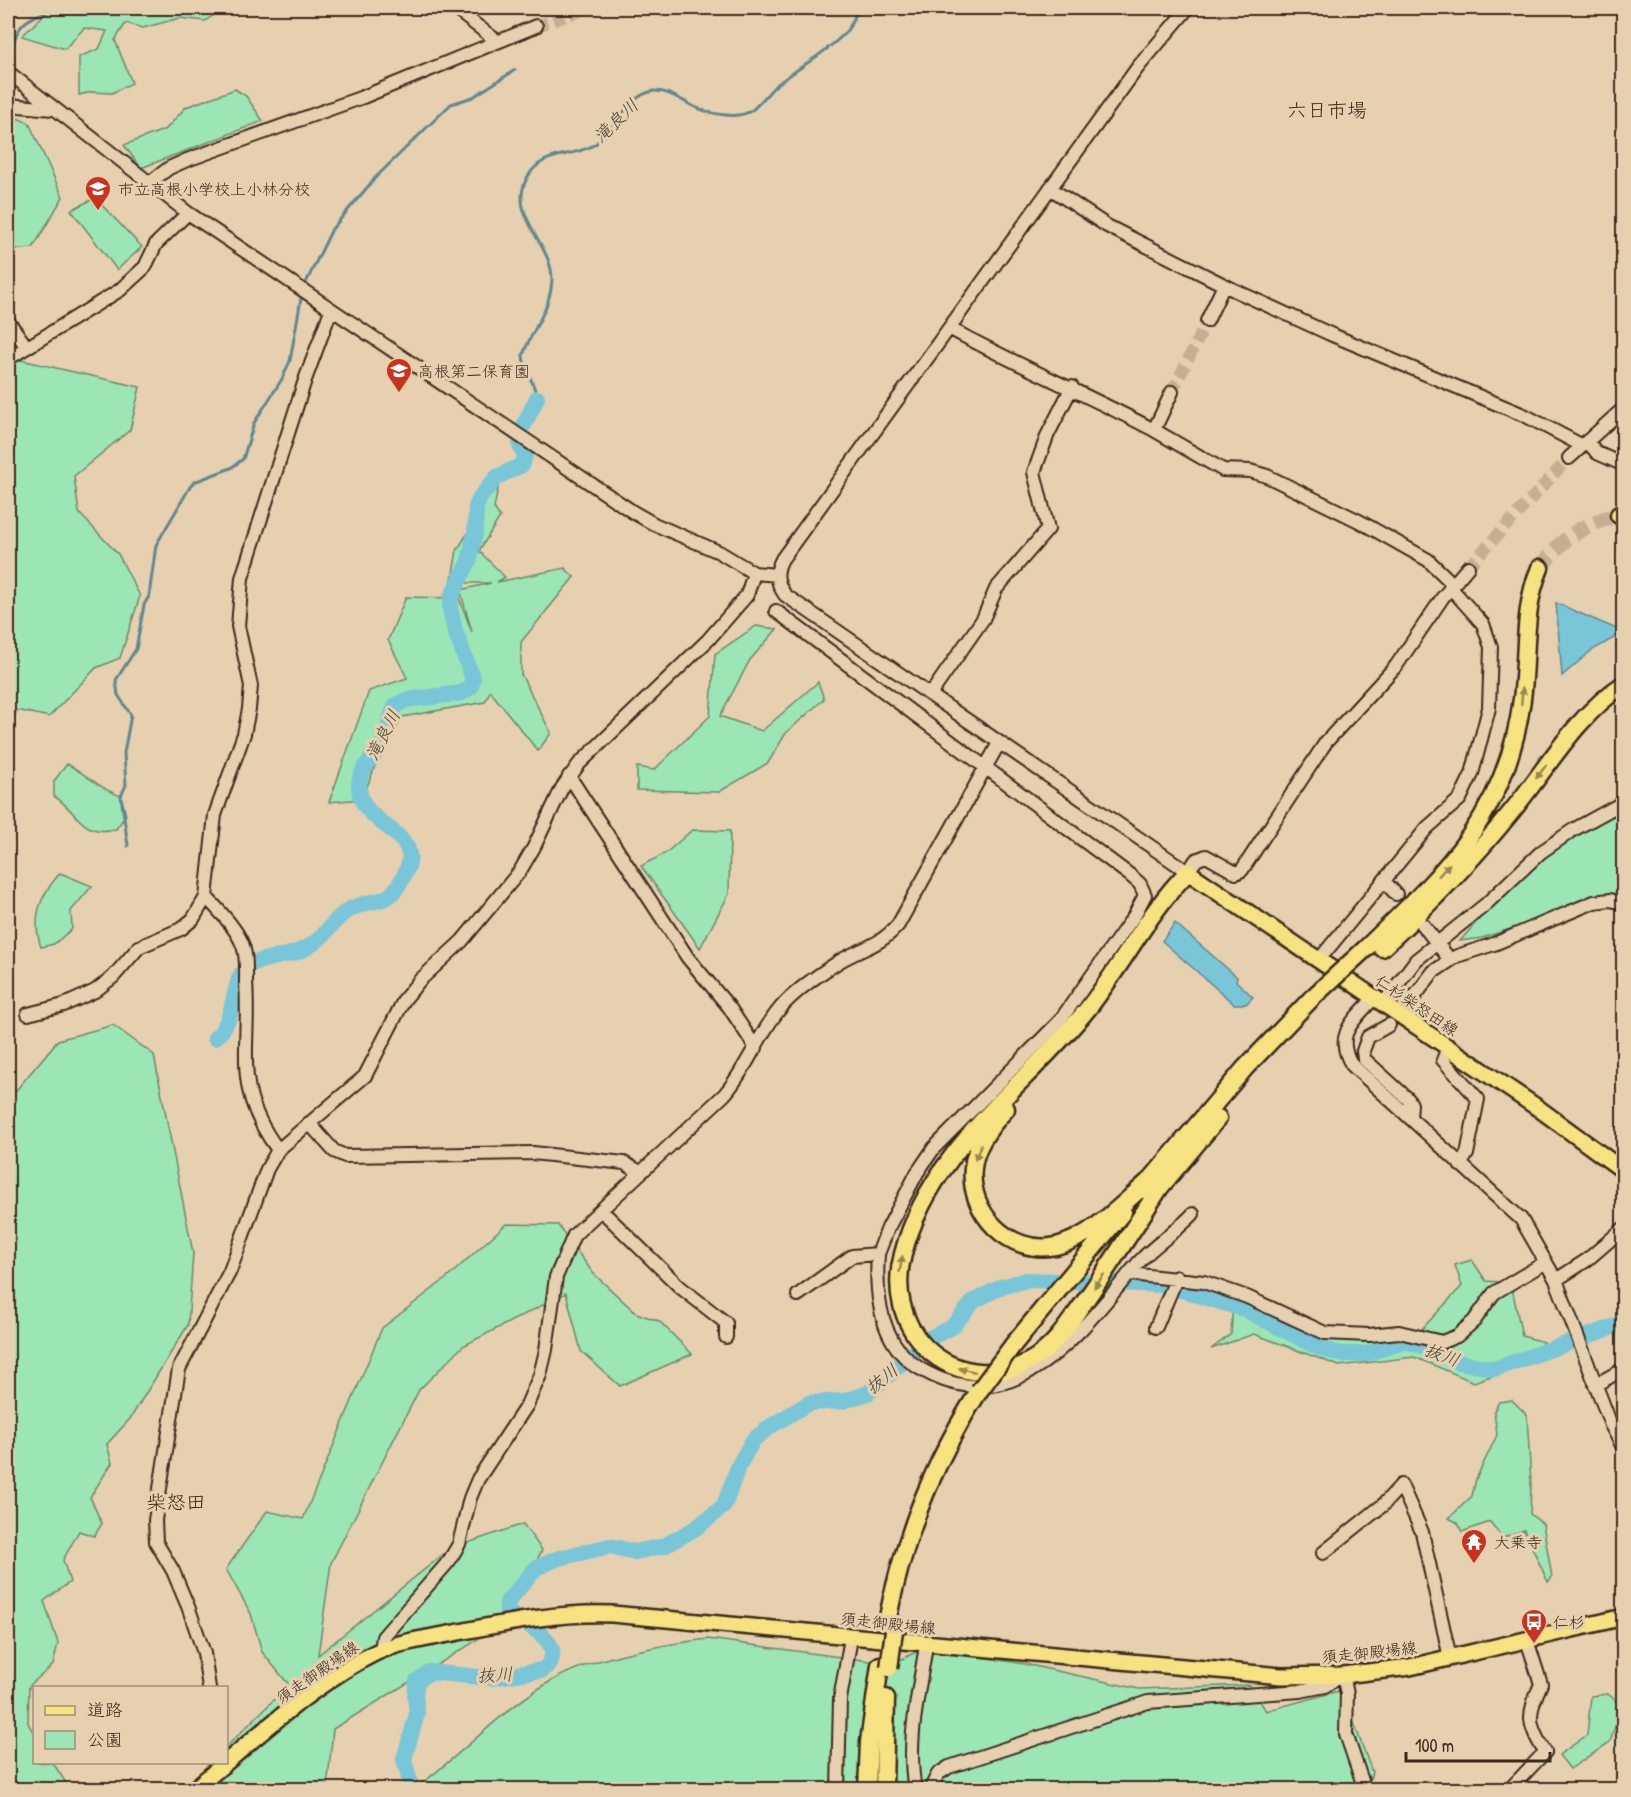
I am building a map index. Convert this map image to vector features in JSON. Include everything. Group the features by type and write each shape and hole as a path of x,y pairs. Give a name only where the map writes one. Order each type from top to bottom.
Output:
{"highway":[{"path":"1368,953 1455,859 1472,837 1497,790 1518,728 1529,604 1540,568"},
{"path":"869,1790 874,1713 885,1666 891,1622 932,1498 982,1394 1051,1306 1106,1251 1245,1068 1368,953 1455,879 1514,809 1593,707 1623,684"},
{"path":"1154,1185 1083,1235 1054,1247 1037,1247 1009,1238 987,1219 974,1195 973,1166 976,1152 991,1126 1071,1044 1113,992 1176,900 1188,872"},
{"path":"1154,1185 1106,1251 1082,1305 1054,1342 1041,1353 1014,1368 997,1373 968,1371 941,1360 916,1338 907,1322 899,1289 900,1268 916,1216 932,1184 945,1163 980,1121 1085,1012 1167,893 1188,872"},
{"path":"884,1790 885,1666"}],"main road":[{"name":"仁杉柴怒田線","path":"1188,872 1448,1047 1623,1171"},
{"name":"須走御殿場線","path":"230,1753 324,1685 381,1650 420,1639 583,1613 1248,1675 1343,1675 1410,1667 1623,1617"},
{"name":"須走御殿場線","path":"193,1790 219,1764"}],"street":[{"path":"454,8 497,41"},
{"path":"1188,8 1138,67 782,559 777,575 779,586 785,594 1188,872 1200,856 1206,856 1230,872 1242,870 1326,742 1396,666 1451,586 1468,567"},
{"path":"148,184 169,168 187,160 363,97 536,26"},
{"path":"8,72 148,184 188,213 633,512 654,524 719,552 754,573 777,575"},
{"path":"8,105 53,109"},
{"path":"1050,188 1107,226 1224,285 1330,334 1526,416 1584,443 1597,453 1623,465"},
{"path":"8,359 120,290 145,267 156,243 188,213"},
{"path":"1207,321 1224,285"},
{"path":"28,1014 64,1005 94,991 113,977 139,947 181,929 193,919 206,897 215,815 249,708 251,686 238,626 242,578 305,380 331,310"},
{"path":"8,321 26,346"},
{"path":"949,328 1001,356 1072,387 1154,430 1223,470 1250,471 1267,476 1359,521 1428,560 1484,624 1490,640 1492,674 1486,725 1463,795 1432,823 1318,961"},
{"path":"930,695 983,619 996,589 1048,529 1034,472 1048,434 1072,387"},
{"path":"1154,430 1172,392"},
{"path":"1569,458 1623,408"},
{"path":"209,1686 204,1653 189,1609 173,1571 156,1542 155,1520 179,1369 230,1270 260,1181 278,1150 365,1076 404,1000 419,981 462,941 520,871 569,776 660,683 708,640 747,595 754,573"},
{"path":"776,611 1131,876 1140,884 1145,895 1134,916 1059,1022 934,1148 917,1173 888,1228 878,1254 877,1295 889,1333 899,1349 915,1365 946,1381 963,1384 1005,1382 1022,1376 1053,1358 1098,1314 1156,1245 1176,1233 1193,1214"},
{"path":"381,1650 383,1637 449,1561 459,1544 478,1479 527,1405 540,1375 556,1277 574,1235 724,1095 738,1079 778,1011 791,997 840,961 885,939 898,925 999,742"},
{"path":"569,776 688,958 729,1007 756,1048"},
{"path":"1623,802 1551,844 1485,905 1409,968 1346,1032 1343,1044 1352,1065 1521,1219 1556,1280 1595,1385 1623,1449"},
{"path":"1385,882 1396,894"},
{"path":"206,897 241,940 245,955 248,1014 245,1047 249,1097 256,1118 278,1150"},
{"path":"1415,996 1433,972 1450,960 1594,902 1610,900 1623,903"},
{"path":"1423,925 1439,942 1450,960"},
{"path":"1389,1025 1368,1037 1363,1051 1364,1059 1408,1099 1411,1104 1410,1118"},
{"path":"1448,1047 1443,1060 1478,1099 1467,1154 1460,1165"},
{"path":"309,1123 334,1151 345,1156 533,1154 624,1163 640,1172"},
{"path":"601,1210 680,1287 726,1323 726,1337"},
{"path":"1556,1280 1587,1260 1623,1228"},
{"path":"798,1294 852,1256 878,1254"},
{"path":"1130,1274 1204,1282 1247,1297 1325,1333 1369,1335 1399,1332 1442,1342 1457,1336 1474,1321 1494,1293 1546,1262"},
{"path":"1156,1327 1176,1280"},
{"path":"1595,1385 1623,1369"},
{"path":"1323,1553 1383,1505 1401,1485 1422,1532 1450,1658"},
{"path":"838,1790 840,1699 851,1638"},
{"path":"1509,1790 1545,1752 1532,1731 1530,1718 1532,1704 1541,1684 1527,1640"},
{"path":"915,1790 912,1745 926,1645"},
{"path":"930,1790 938,1774 949,1767 1148,1702 1300,1691 1325,1686 1343,1675 1347,1694 1346,1734 1362,1781 1361,1790"}],"green space":[{"path":"51,8 224,8 205,21 180,18 143,28 126,23 115,40 132,83 112,93 91,92 79,95 79,57 99,49 107,31 84,28 65,49 22,36"},
{"path":"235,89 246,96 263,121 141,168 124,145 166,129 186,107"},
{"path":"8,114 29,123 63,197 33,248 8,250"},
{"path":"95,198 142,247 117,270 71,210"},
{"path":"8,357 140,387 130,430 74,476 79,513 118,554 140,596 120,658 96,668 49,717 17,710 8,730"},
{"path":"498,488 494,508 500,517 479,551 505,577 497,582 565,568 574,577 521,642 521,674 551,733 538,751 490,691 485,702 402,717 376,764 362,799 329,802 369,691 407,678 388,640 406,597 459,598 472,632 460,590 491,583 467,583 452,579 457,550 471,528 482,498 493,489"},
{"path":"756,626 777,629 750,660 720,716 762,731 818,682 824,699 786,733 768,763 719,792 637,790 637,767 654,770 710,716 715,654"},
{"path":"67,764 107,790 121,796 126,815 116,829 104,831 87,826 54,796 54,781"},
{"path":"1623,814 1623,903 1594,902 1482,938 1460,941 1520,872 1598,820"},
{"path":"692,830 730,831 729,894 700,948 641,866 666,853"},
{"path":"60,873 92,886 71,911 72,929 54,944 41,947 37,926 39,907 47,890"},
{"path":"113,1025 154,1055 193,1253 188,1325 130,1419 107,1444 112,1463 90,1497 102,1524 94,1536 79,1531 63,1560 70,1582 44,1601 58,1643 53,1665 29,1686 28,1723 33,1732 33,1764 54,1764 70,1789 8,1789 8,1100 58,1040"},
{"path":"506,1224 558,1225 593,1273 636,1313 659,1321 692,1354 620,1386 581,1351 566,1293 463,1346 419,1390 331,1563 318,1655 450,1549 523,1524 542,1550 509,1616 471,1644 333,1729 327,1789 190,1790 208,1764 228,1764 228,1745 289,1685 262,1652 251,1614 226,1569 267,1511 303,1519 382,1328 448,1277"},
{"path":"1472,1260 1486,1281 1511,1283 1522,1336 1544,1342 1528,1363 1474,1382 1414,1357 1339,1366 1254,1334 1211,1349 1231,1334 1233,1301 1264,1305 1328,1328 1420,1331 1462,1286 1455,1265"},
{"path":"1512,1400 1527,1415 1531,1483 1530,1514 1543,1524 1552,1577 1548,1582 1524,1530 1503,1538 1490,1522 1462,1532 1458,1523 1449,1518 1472,1496 1476,1479 1497,1435 1494,1411 1499,1402"},
{"path":"708,1639 892,1664 924,1648 1025,1664 1139,1689 1250,1685 1266,1711 1342,1690 1372,1772 1367,1790 413,1790 511,1709 563,1675 625,1654"},
{"path":"1608,1694 1622,1706 1610,1742 1570,1769 1559,1755 1587,1735 1591,1696"}],"water":[{"path":"1556,603 1619,630 1619,635 1591,651 1562,676"},
{"path":"1175,923 1237,977 1236,981 1253,997 1246,1004 1234,1004 1162,941"}],"waterway":[{"path":"10,69 13,43 21,26 36,16 61,8"},
{"name":"滝良川","path":"537,398 523,355 545,309 552,279 545,253 526,217 522,204 522,191 533,169 547,159 590,147 606,134 635,100 654,91 670,94 714,113 732,115 749,112 774,87 843,35 858,8"},
{"path":"304,287 332,229 376,177 451,104 473,97 515,70"},
{"path":"8,102 9,79"},
{"path":"128,846 121,796 126,785 124,753 131,715 118,695 116,680 136,649 144,605 149,596 156,545 194,482 231,468 243,459 254,423 282,379 290,361 302,293"},
{"name":"滝良川","path":"524,425 537,398"},
{"name":"滝良川","path":"254,963 307,948 347,911 388,897 407,869 410,856 407,847 402,839 366,807 361,798 359,782 367,764 384,739 396,705 406,700 462,693 470,688 473,679 455,631 450,608 451,597 469,561 475,533 476,507 481,496 497,477 522,465 525,456 520,445"},
{"name":"滝良川","path":"215,1038 229,1017 241,974"},
{"name":"抜川","path":"412,1790 404,1759 417,1714 415,1696 417,1681 429,1672 490,1678 543,1670 551,1661 552,1652 543,1636 507,1612 507,1602 536,1568 559,1558 610,1546 635,1552 664,1546 696,1528 724,1506 738,1467 753,1440 809,1403 843,1401 868,1393 930,1338 952,1327 974,1301 1001,1287 1027,1280 1165,1285 1244,1309 1321,1349 1341,1354 1365,1354 1406,1341 1435,1350 1458,1362 1495,1369 1624,1323"}],"tunnel":[{"path":"536,26 590,8"},
{"path":"1172,392 1207,321"},
{"path":"1468,567 1569,458"},
{"path":"1540,568 1556,549 1574,534 1606,518 1619,515"},
{"path":"1389,1025 1415,996"}],"place":[{"name":"市立高根小学校上小林分校","path":"98,212"},
{"name":"高根第二保育園","path":"399,394"},
{"name":"大乗寺","path":"1474,1565"},
{"name":"仁杉","path":"1534,1645"}],"district":[{"name":"六日市場","path":"1327,110"},
{"name":"柴怒田","path":"176,1502"}]}
